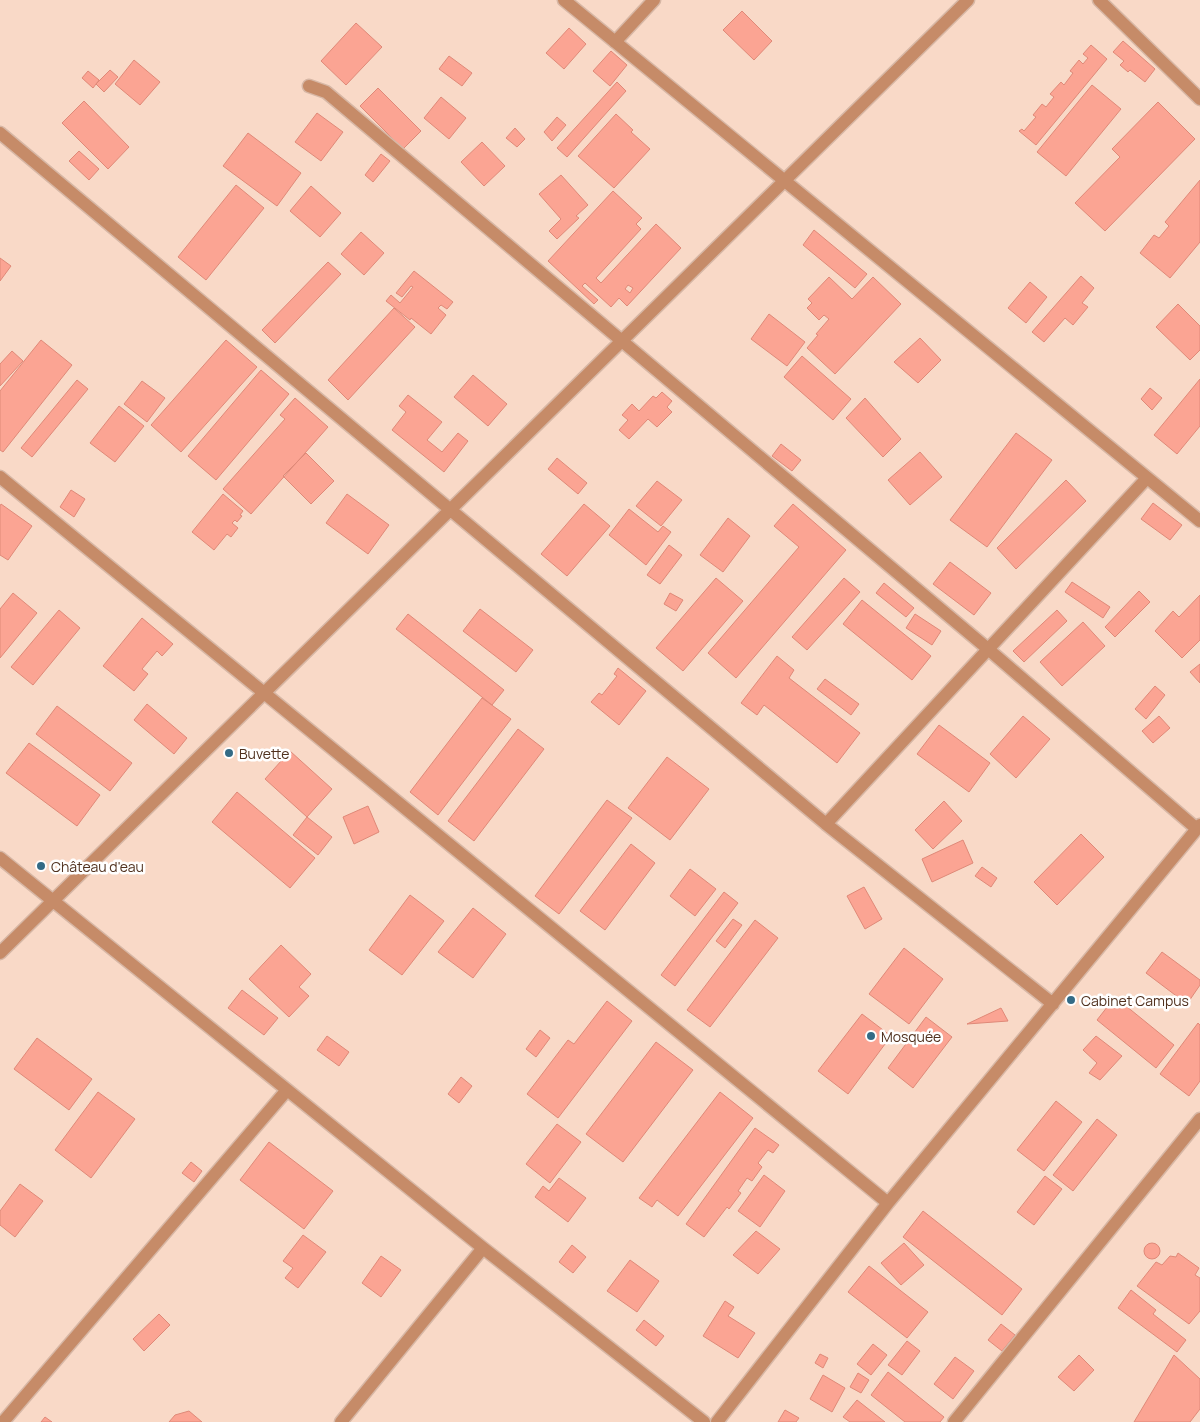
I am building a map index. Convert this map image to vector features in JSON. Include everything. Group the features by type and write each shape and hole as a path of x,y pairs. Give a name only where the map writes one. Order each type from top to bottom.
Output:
{"street":[{"path":"564,0 1200,521"},
{"path":"615,42 654,0"},
{"path":"0,953 968,0"},
{"path":"1099,0 1200,99"},
{"path":"309,86 326,92 1199,827 888,1203 717,1422"},
{"path":"0,133 826,824 1053,1004"},
{"path":"0,477 888,1203"},
{"path":"826,824 1147,478"},
{"path":"0,858 483,1248 704,1422"},
{"path":"3,1422 287,1090"},
{"path":"954,1422 1200,1120"},
{"path":"342,1422 483,1248"}],"building":[{"path":"742,11 772,41 754,60 723,30"},
{"path":"356,23 382,47 346,85 321,61"},
{"path":"569,28 586,44 564,69 546,53"},
{"path":"1123,41 1155,69 1145,82 1120,65 1124,61 1113,52"},
{"path":"1091,45 1107,59 1036,145 1019,131 1022,129 1024,131 1036,117 1033,115 1042,104 1046,107 1054,97 1050,94 1061,82 1064,85 1073,73 1070,71 1079,60 1083,64 1088,58 1083,54"},
{"path":"611,51 627,65 610,86 593,71"},
{"path":"449,56 472,73 462,86 439,69"},
{"path":"134,60 160,82 140,105 115,84"},
{"path":"110,70 118,77 104,92 96,84"},
{"path":"88,71 99,80 93,88 82,78"},
{"path":"617,82 626,91 567,157 557,148"},
{"path":"1092,85 1121,109 1066,176 1037,152"},
{"path":"378,88 421,131 403,149 360,106"},
{"path":"441,97 466,118 449,139 424,118"},
{"path":"84,101 129,147 108,169 62,123"},
{"path":"1158,102 1195,139 1105,231 1075,203 1120,157 1112,149"},
{"path":"317,113 343,132 321,161 295,142"},
{"path":"616,114 633,130 631,132 650,149 614,188 578,156"},
{"path":"557,117 566,125 552,141 544,132"},
{"path":"515,128 525,139 517,147 506,138"},
{"path":"248,133 301,173 277,206 223,166"},
{"path":"482,142 505,166 484,186 461,162"},
{"path":"79,151 99,169 89,180 69,161"},
{"path":"381,154 390,161 373,182 365,175"},
{"path":"561,175 588,205 576,216 579,218 557,239 549,231 561,219 539,194"},
{"path":"1200,180 1200,242 1170,278 1140,253 1154,235 1159,238 1169,226 1165,222"},
{"path":"236,185 264,208 206,280 178,257"},
{"path":"311,186 341,213 320,237 290,211"},
{"path":"613,191 642,218 636,224 641,229 596,278 601,283 656,224 681,248 627,306 619,298 611,307 585,283 582,286 598,300 594,304 548,261","holes":["628,285 633,288 630,293 625,289"]},
{"path":"814,230 867,274 855,288 803,245"},
{"path":"361,232 384,253 364,275 341,254"},
{"path":"0,258 11,266 0,281"},
{"path":"328,262 341,274 275,343 262,330"},
{"path":"414,271 453,302 447,309 441,305 438,308 446,315 431,334 386,301 391,295 400,303 413,287 411,286 402,297 396,293"},
{"path":"1081,276 1094,288 1082,303 1088,307 1073,325 1065,318 1044,342 1032,332"},
{"path":"829,277 852,299 873,277 901,304 835,374 807,348 829,319 824,315 819,320 807,308 812,303 808,299"},
{"path":"1030,282 1047,297 1026,323 1008,308"},
{"path":"1178,304 1200,326 1200,350 1190,360 1156,327"},
{"path":"394,308 415,327 348,400 328,380"},
{"path":"769,314 805,342 787,366 751,339"},
{"path":"920,338 941,360 918,383 894,362"},
{"path":"41,340 72,365 3,452 0,450 0,391"},
{"path":"226,340 257,367 181,452 151,425"},
{"path":"12,351 23,361 0,386 0,364"},
{"path":"802,356 851,399 833,420 784,377"},
{"path":"261,370 289,394 216,480 188,456"},
{"path":"473,375 507,404 488,426 454,397"},
{"path":"1200,379 1200,426 1177,454 1154,435"},
{"path":"77,380 88,389 32,457 21,448"},
{"path":"142,381 165,398 147,422 124,404"},
{"path":"1150,388 1162,398 1152,410 1141,399"},
{"path":"662,392 672,401 667,407 672,412 657,427 648,419 629,439 619,430 628,420 622,415 632,404 639,411 653,396 656,398"},
{"path":"408,395 442,422 427,440 442,452 458,433 468,441 444,472 392,430 406,412 399,406"},
{"path":"295,398 328,427 251,514 223,489 285,419 280,415"},
{"path":"865,398 901,439 883,457 846,418"},
{"path":"119,406 144,426 115,462 90,443"},
{"path":"1016,433 1052,460 987,547 950,520"},
{"path":"781,444 801,460 792,471 772,456"},
{"path":"920,452 942,477 910,505 888,480"},
{"path":"306,453 334,481 311,504 283,476"},
{"path":"557,458 587,483 578,494 548,469"},
{"path":"1066,480 1086,501 1016,569 997,548"},
{"path":"657,481 682,500 661,526 636,506"},
{"path":"71,490 85,499 74,517 60,507"},
{"path":"223,494 243,511 240,515 242,516 237,522 235,520 232,523 238,528 231,537 227,534 214,550 192,532"},
{"path":"347,494 389,525 368,554 326,523"},
{"path":"1153,503 1182,525 1170,540 1141,519"},
{"path":"1,504 32,526 8,560 0,555"},
{"path":"584,504 610,526 567,576 541,554"},
{"path":"793,504 846,550 736,678 708,653 799,547 774,526"},
{"path":"629,509 658,532 663,526 671,532 646,565 609,535"},
{"path":"728,518 750,536 723,572 700,555"},
{"path":"669,545 682,555 660,584 647,575"},
{"path":"950,562 991,593 974,615 933,584"},
{"path":"716,578 743,601 683,671 656,648"},
{"path":"844,578 860,592 807,650 792,637"},
{"path":"1072,582 1110,607 1103,618 1065,592"},
{"path":"884,583 914,608 906,617 876,593"},
{"path":"1139,591 1150,602 1115,637 1105,627"},
{"path":"13,593 37,613 0,658 0,609"},
{"path":"670,593 683,600 676,611 664,604"},
{"path":"1200,595 1200,640 1182,658 1155,631 1173,611 1179,617"},
{"path":"862,600 931,656 912,680 843,624"},
{"path":"480,609 533,650 516,672 463,631"},
{"path":"59,610 80,628 33,685 11,667"},
{"path":"1057,610 1067,621 1024,662 1013,651"},
{"path":"408,614 504,690 492,705 396,629"},
{"path":"915,614 941,631 932,645 906,628"},
{"path":"142,618 173,644 162,656 157,651 142,669 148,674 134,691 103,666"},
{"path":"1083,622 1105,646 1062,686 1040,662"},
{"path":"777,656 794,670 789,678 860,733 837,763 764,705 757,715 741,703"},
{"path":"1200,664 1200,683 1190,672"},
{"path":"618,668 646,691 619,725 591,702 599,693 602,695 617,676 614,674"},
{"path":"825,679 859,704 851,715 817,689"},
{"path":"1155,686 1165,695 1146,719 1135,709"},
{"path":"482,698 511,719 438,815 410,792"},
{"path":"147,704 187,738 174,754 134,720"},
{"path":"57,706 132,763 110,791 36,734"},
{"path":"1023,716 1050,739 1016,778 990,754"},
{"path":"1159,716 1170,728 1153,743 1142,731"},
{"path":"939,725 990,763 969,792 917,754"},
{"path":"518,729 544,749 474,841 448,821"},
{"path":"29,743 100,795 77,826 6,773"},
{"path":"290,751 332,789 307,817 265,779"},
{"path":"667,757 709,789 670,840 628,808"},
{"path":"237,792 315,858 290,888 212,822"},
{"path":"607,800 632,818 559,914 535,896"},
{"path":"944,801 962,821 933,849 915,830"},
{"path":"368,806 379,832 354,844 343,817"},
{"path":"307,817 332,837 318,855 293,835"},
{"path":"1081,834 1104,857 1057,905 1034,882"},
{"path":"963,840 973,863 932,882 922,859"},
{"path":"631,844 655,863 605,930 580,911"},
{"path":"982,867 997,878 991,887 975,876"},
{"path":"690,869 716,889 695,916 670,896"},
{"path":"864,887 882,919 865,929 847,896"},
{"path":"724,892 738,903 675,986 661,975"},
{"path":"410,895 444,921 402,975 369,950"},
{"path":"473,908 506,934 473,978 438,952"},
{"path":"733,919 742,925 725,948 716,941"},
{"path":"755,920 778,938 710,1027 687,1010"},
{"path":"281,945 311,974 299,987 309,996 289,1017 249,979"},
{"path":"904,948 943,979 909,1024 869,994"},
{"path":"1162,952 1200,980 1200,985 1187,1004 1146,973"},
{"path":"242,990 278,1018 264,1035 228,1008"},
{"path":"1115,997 1174,1045 1156,1068 1097,1020"},
{"path":"607,1001 632,1021 558,1118 527,1094 568,1040 574,1044"},
{"path":"1001,1008 1008,1021 967,1024"},
{"path":"862,1014 891,1036 848,1094 818,1071"},
{"path":"926,1017 952,1037 913,1088 888,1068"},
{"path":"1198,1023 1200,1025 1200,1081 1189,1096 1160,1074"},
{"path":"540,1030 550,1038 536,1057 526,1049"},
{"path":"327,1036 349,1052 339,1066 317,1050"},
{"path":"1096,1036 1122,1056 1100,1080 1089,1073 1097,1063 1083,1050"},
{"path":"37,1038 92,1079 69,1110 14,1069"},
{"path":"656,1042 693,1070 623,1162 586,1134"},
{"path":"461,1077 472,1086 459,1103 448,1094"},
{"path":"98,1092 135,1119 91,1178 55,1150"},
{"path":"720,1092 753,1118 678,1216 657,1200 652,1207 639,1198"},
{"path":"1056,1101 1082,1122 1044,1171 1017,1150"},
{"path":"1097,1119 1117,1135 1073,1191 1053,1175"},
{"path":"557,1124 581,1142 550,1183 526,1164"},
{"path":"755,1128 779,1145 773,1153 768,1150 758,1163 762,1167 752,1181 747,1178 738,1191 741,1193 729,1209 727,1207 704,1237 686,1224"},
{"path":"269,1142 333,1191 304,1229 240,1180"},
{"path":"191,1162 202,1171 194,1182 182,1173"},
{"path":"764,1175 785,1191 760,1227 738,1211"},
{"path":"1045,1176 1062,1189 1034,1225 1017,1212"},
{"path":"559,1178 586,1198 568,1222 535,1197 543,1186 549,1191"},
{"path":"20,1184 43,1201 15,1237 0,1225 0,1211"},
{"path":"923,1211 1022,1289 1002,1315 903,1237"},
{"path":"756,1231 780,1249 758,1274 733,1255"},
{"path":"303,1235 326,1252 298,1288 285,1278 293,1268 283,1261"},
{"path":"904,1243 924,1265 901,1285 881,1263"},
{"path":"1149,1243 1155,1243 1160,1248 1158,1257 1149,1259 1144,1254 1144,1248"},
{"path":"572,1245 586,1257 573,1273 559,1262"},
{"path":"1178,1253 1199,1268 1195,1275 1200,1278 1200,1311 1189,1324 1137,1286 1156,1262 1162,1265 1170,1256 1176,1257"},
{"path":"381,1256 401,1270 381,1297 362,1283"},
{"path":"630,1260 659,1281 637,1312 607,1291"},
{"path":"869,1266 928,1312 907,1338 848,1292"},
{"path":"1131,1290 1156,1310 1153,1314 1186,1340 1177,1352 1118,1308"},
{"path":"725,1301 734,1307 728,1316 755,1333 738,1358 703,1336"},
{"path":"159,1314 170,1325 144,1351 133,1339"},
{"path":"644,1320 664,1336 656,1346 636,1330"},
{"path":"1001,1324 1015,1335 1002,1351 988,1340"},
{"path":"907,1341 920,1351 902,1375 888,1365"},
{"path":"873,1344 887,1355 871,1375 857,1364"},
{"path":"820,1354 828,1358 823,1368 815,1363"},
{"path":"1079,1355 1094,1370 1074,1391 1058,1377"},
{"path":"1174,1355 1200,1379 1200,1409 1190,1422 1134,1422"},
{"path":"955,1357 974,1371 953,1399 934,1384"},
{"path":"888,1372 944,1417 940,1422 905,1422 871,1395"},
{"path":"858,1373 869,1380 861,1393 850,1387"},
{"path":"823,1375 845,1388 832,1412 810,1399"},
{"path":"857,1400 885,1422 850,1422 843,1417"},
{"path":"785,1410 799,1418 796,1422 778,1422"},
{"path":"189,1411 202,1422 169,1422 175,1415"},
{"path":"45,1417 52,1422 41,1422"}],"place":[{"name":"Buvette","path":"229,753"},
{"name":"Château d'eau","path":"41,866"},
{"name":"Cabinet Campus","path":"1071,1000"},
{"name":"Mosquée","path":"871,1036"}]}
